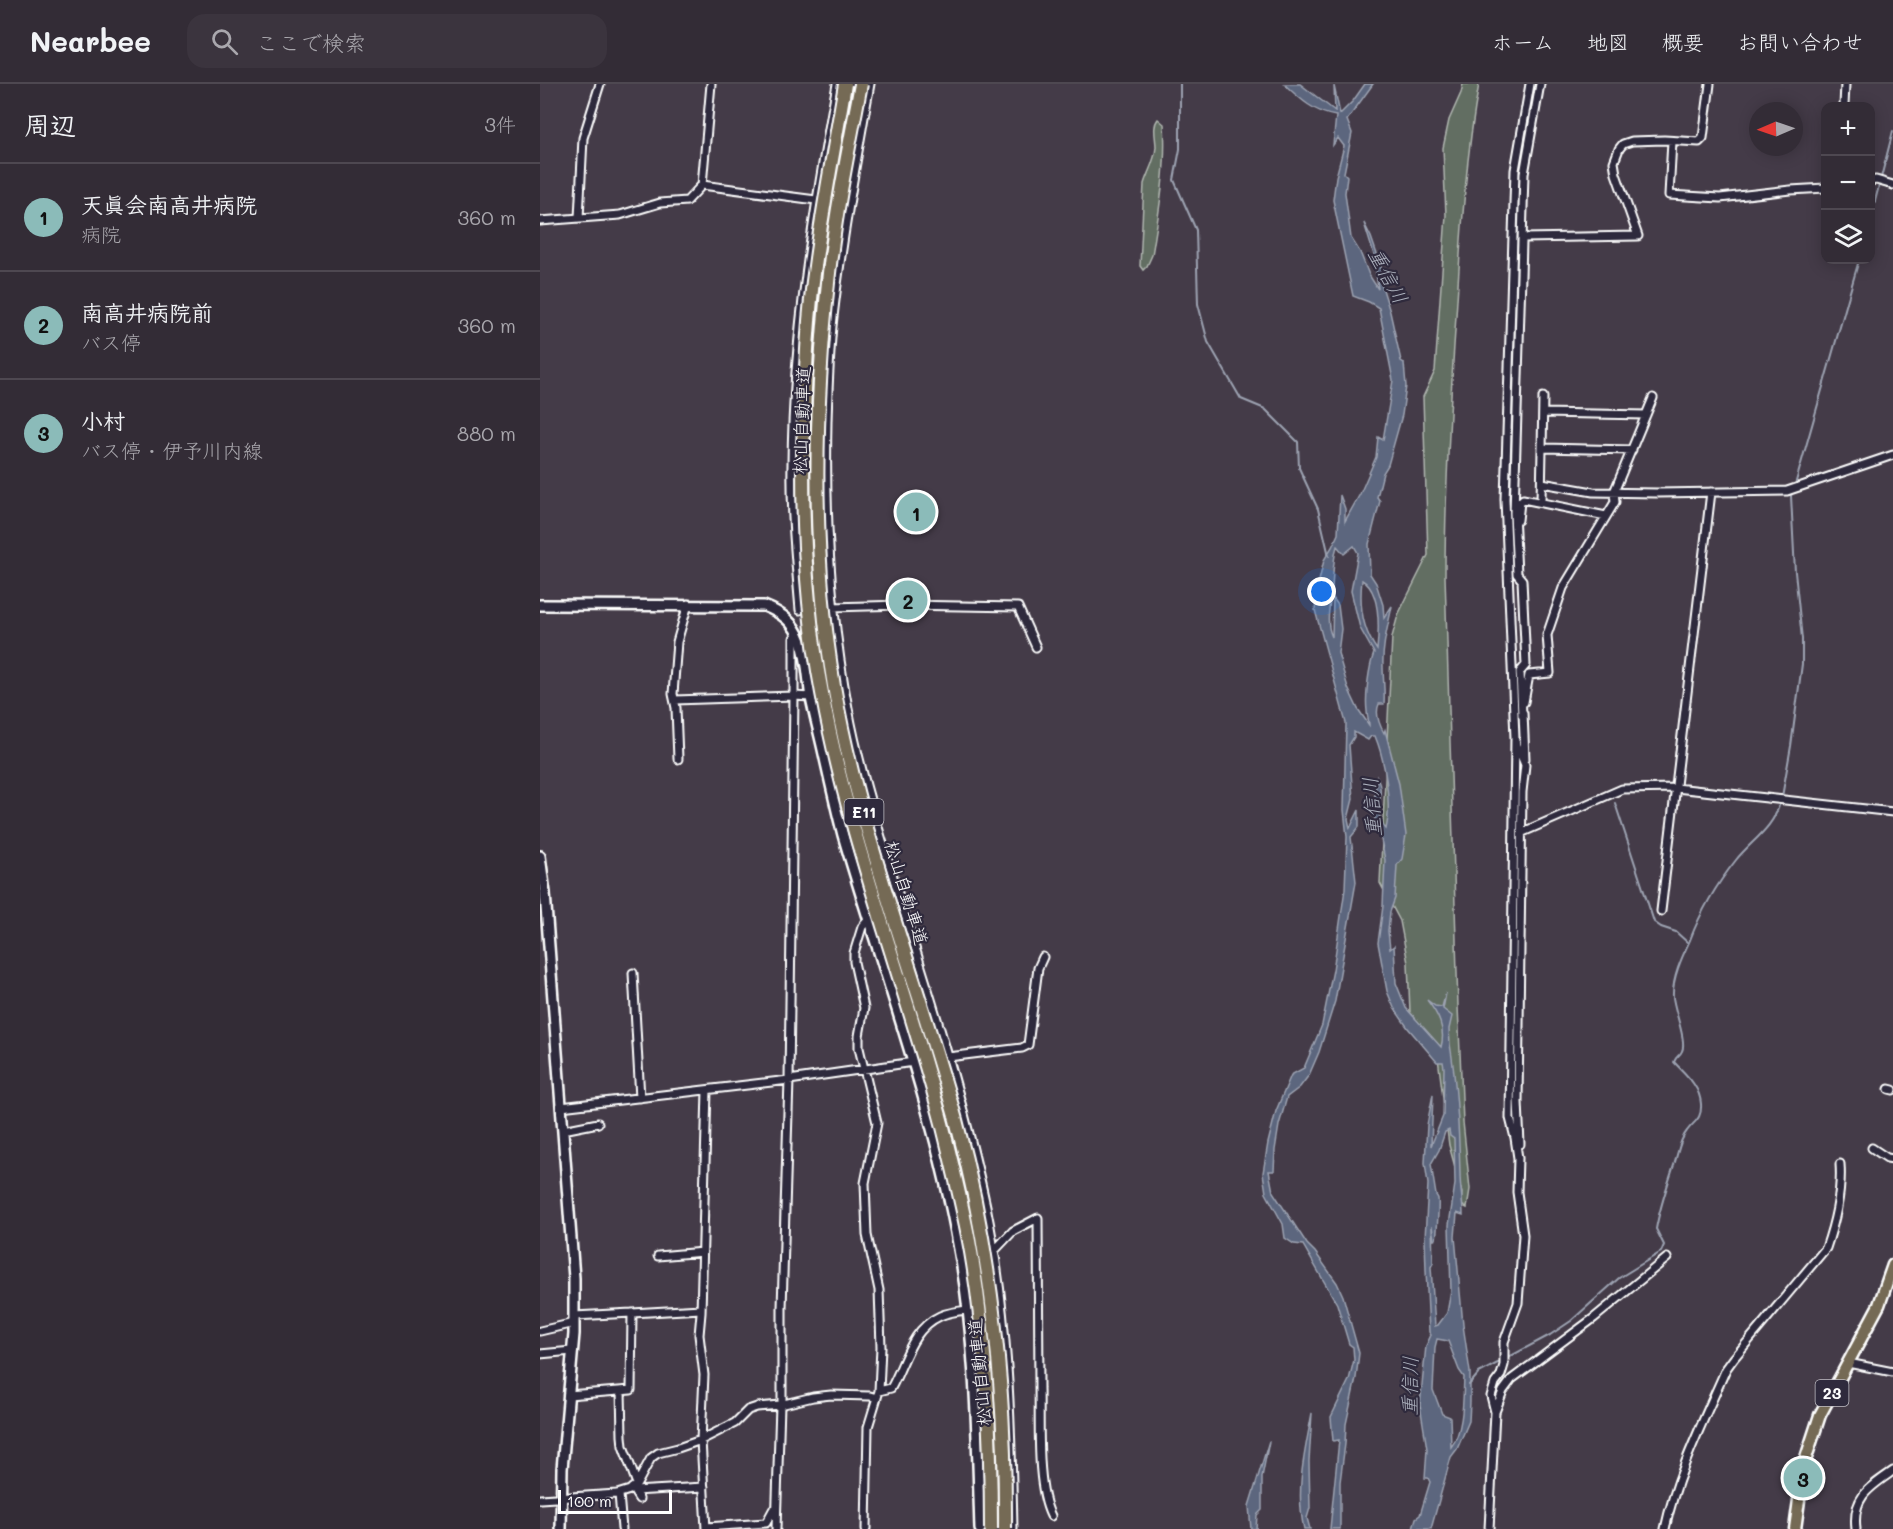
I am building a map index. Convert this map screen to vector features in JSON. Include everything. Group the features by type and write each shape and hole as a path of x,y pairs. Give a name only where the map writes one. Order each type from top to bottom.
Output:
{"highway":[{"name":"松山自動車道","path":"845,84 815,268 806,365 803,462 811,624 821,692 837,766 858,847 916,1033 942,1126 973,1262 989,1404 991,1529"},
{"name":"松山自動車道","path":"861,84 829,271 820,366 819,552 824,622 850,763 872,843 948,1091 975,1200 986,1259 1002,1405 1005,1529"}],"main road":[{"name":"23","path":"1795,1529 1804,1464 1810,1440 1820,1414 1879,1305 1893,1265"}],"street":[{"path":"579,218 583,138 600,84"},
{"path":"540,221 620,215 660,203 687,201 702,185 711,84"},
{"path":"800,610 792,464 801,317 816,200 837,84"},
{"path":"870,84 848,207 832,320 826,457 828,535 834,607 848,709 863,772 948,1057 977,1165 994,1250 1005,1333 1013,1529"},
{"path":"1518,1158 1510,1118 1515,738 1505,499 1515,170 1530,84"},
{"path":"1489,1529 1495,1412 1491,1396 1504,1365 1504,1342 1518,1303 1523,1235 1517,1192 1520,1145 1518,1102 1522,792 1525,765 1520,672 1526,665 1522,580 1517,574 1514,513 1524,174 1540,84"},
{"path":"1523,238 1638,236 1616,174 1615,155 1623,144 1632,141 1695,143 1703,138 1710,84"},
{"path":"1844,102 1845,84"},
{"path":"1672,141 1669,195 1720,198 1790,190 1821,189"},
{"path":"1875,180 1893,185"},
{"path":"702,185 816,200"},
{"path":"1541,501 1543,397"},
{"path":"1522,715 1529,675 1550,673 1547,635 1563,588 1615,502 1614,492 1653,398"},
{"path":"1543,414 1646,416"},
{"path":"1543,448 1632,450"},
{"path":"1542,483 1593,492 1787,491 1893,455"},
{"path":"1661,911 1711,492"},
{"path":"1507,574 1512,565 1520,502 1523,499 1606,516"},
{"path":"678,759 674,694 678,642 688,604"},
{"path":"540,605 764,606 778,611 787,618 799,634 810,680 811,697 843,833 933,1130 959,1249 975,1378 980,1529"},
{"path":"787,618 800,610 834,607 902,605 1018,607 1036,648"},
{"path":"776,1529 789,1080 794,639 799,634"},
{"path":"675,700 811,697"},
{"path":"1515,738 1525,765"},
{"path":"1523,832 1622,789 1676,788 1893,812"},
{"path":"540,856 545,893 574,1278 574,1319 561,1499 561,1529"},
{"path":"866,1529 868,1427 878,1395 881,1322 879,1290 867,1235 865,1183 877,1122 859,1048 864,1008 854,962 858,938 862,927 869,919"},
{"path":"948,1057 1022,1048 1028,1045 1038,968 1043,957"},
{"path":"633,973 640,1098"},
{"path":"561,1107 789,1080 914,1062"},
{"path":"707,1090 699,1335 704,1374 701,1440 706,1528 766,1523 773,1510 777,1508"},
{"path":"563,1130 598,1124"},
{"path":"1872,1148 1893,1160"},
{"path":"1665,1529 1682,1470 1726,1370 1826,1248 1841,1180 1840,1164"},
{"path":"994,1250 1013,1232 1038,1218 1042,1488 1051,1516"},
{"path":"658,1256 703,1252"},
{"path":"1495,1412 1503,1391 1512,1379 1594,1318 1667,1258"},
{"path":"540,1331 574,1319 701,1309"},
{"path":"634,1488 651,1458 658,1453 701,1440 735,1423 748,1410 831,1395 878,1395 891,1388 910,1345 928,1324 941,1315 968,1310"},
{"path":"568,1395 631,1390 632,1313"},
{"path":"540,1354 572,1351"},
{"path":"1848,1363 1893,1372"},
{"path":"621,1391 623,1446 639,1499"},
{"path":"1856,1529 1856,1510 1863,1494 1893,1471"},
{"path":"540,1499 619,1494 634,1488 704,1487"},
{"path":"619,1494 622,1529"}],"green space":[{"path":"1463,84 1479,84 1467,171 1460,258 1448,446 1445,576 1458,1006 1463,1122 1470,1189 1467,1208 1461,1205 1462,1193 1449,1145 1438,1058 1425,1032 1410,1012 1408,963 1400,921 1380,883 1392,637 1398,615 1428,555 1423,397 1435,371 1446,215 1443,148 1449,120"},
{"path":"1158,119 1164,124 1162,190 1152,255 1143,270 1140,266 1144,184 1155,152 1155,129"}],"water":[{"path":"1284,84 1300,84 1335,111 1334,86 1340,114 1365,84 1373,84 1347,120 1352,133 1344,173 1347,176 1345,193 1351,238 1378,289 1374,255 1364,223 1371,237 1381,266 1381,283 1401,361 1404,363 1406,386 1402,415 1388,465 1383,473 1377,497 1380,501 1369,544 1370,574 1376,583 1383,605 1384,618 1392,606 1383,651 1384,704 1379,704 1378,715 1384,733 1385,730 1399,784 1406,835 1402,859 1397,865 1395,898 1390,912 1388,931 1390,949 1394,946 1396,983 1406,1008 1441,1047 1440,1022 1427,1000 1435,1006 1442,1007 1446,993 1443,1009 1452,1016 1449,1029 1457,1109 1463,1215 1457,1213 1455,1237 1470,1372 1469,1421 1451,1457 1431,1529 1413,1529 1416,1518 1420,1515 1430,1482 1428,1478 1425,1478 1427,1449 1420,1405 1426,1346 1431,1335 1426,1270 1428,1184 1425,1163 1427,1125 1433,1094 1431,1146 1443,1116 1444,1068 1443,1062 1437,1062 1408,1028 1394,1008 1387,991 1378,943 1383,906 1385,860 1375,822 1374,803 1377,777 1380,790 1380,817 1386,829 1388,795 1375,736 1371,736 1368,740 1354,732 1349,745 1353,799 1348,819 1350,828 1359,810 1359,827 1351,837 1356,882 1335,1001 1319,1052 1309,1075 1300,1087 1287,1097 1279,1125 1274,1171 1269,1171 1273,1192 1307,1244 1337,1283 1343,1296 1359,1353 1346,1424 1340,1482 1340,1529 1330,1529 1339,1440 1333,1441 1331,1417 1349,1380 1354,1360 1353,1347 1349,1344 1337,1304 1303,1245 1294,1244 1285,1238 1283,1224 1266,1193 1263,1173 1276,1111 1291,1075 1304,1068 1322,1025 1345,889 1346,723 1315,610 1319,581 1324,560 1338,534 1340,495 1345,509 1345,521 1376,457 1378,437 1383,440 1393,380 1379,308 1353,296 1333,200 1344,146 1338,138 1333,145 1336,116 1315,109","holes":["1337,546 1344,554 1354,546 1358,553 1351,591 1360,628 1374,653 1367,689 1369,725 1348,688 1338,653 1341,629 1338,605 1333,598 1332,637 1330,631 1329,613","1362,580 1368,585 1376,602 1377,650 1365,625 1361,608","1449,1130 1450,1136 1454,1139 1455,1184 1449,1225 1451,1291 1447,1313 1435,1326 1431,1267 1433,1263 1432,1226 1434,1240 1436,1239 1438,1198 1431,1164 1445,1132","1437,1339 1448,1341 1464,1377 1461,1423 1451,1447 1450,1417 1442,1414 1433,1390"]},
{"path":"1312,1413 1309,1461 1310,1508 1307,1518 1310,1529 1304,1529 1300,1500 1304,1456"},
{"path":"1269,1441 1262,1477 1262,1510 1257,1515 1256,1529 1251,1529 1249,1506"}],"waterway":[{"path":"1180,84 1180,149 1174,180 1196,230 1198,304 1208,342 1241,399 1265,409 1298,442 1299,468 1318,509 1329,556"},
{"path":"1848,93 1848,102"},
{"path":"1875,201 1893,131"},
{"path":"1795,485 1858,264"},
{"path":"1782,797 1802,664 1791,496 1793,490"},
{"path":"1469,1385 1479,1373 1550,1335 1571,1321 1619,1278 1661,1252 1664,1245 1656,1229 1662,1203 1681,1142 1699,1117 1701,1109 1700,1098 1695,1086 1674,1062 1683,1046 1673,997 1676,975 1694,929 1710,898 1736,860 1773,819 1780,802"},
{"path":"1615,803 1654,922 1676,932 1687,942"}],"place":[{"name":"天眞会南高井病院","path":"916,512"},
{"name":"南高井病院前","path":"908,600"},
{"name":"小村","path":"1803,1478"}],"water label":[{"name":"重信川","path":"1388,276"},
{"name":"重信川","path":"1372,807"},
{"name":"重信川","path":"1410,1386"}]}
